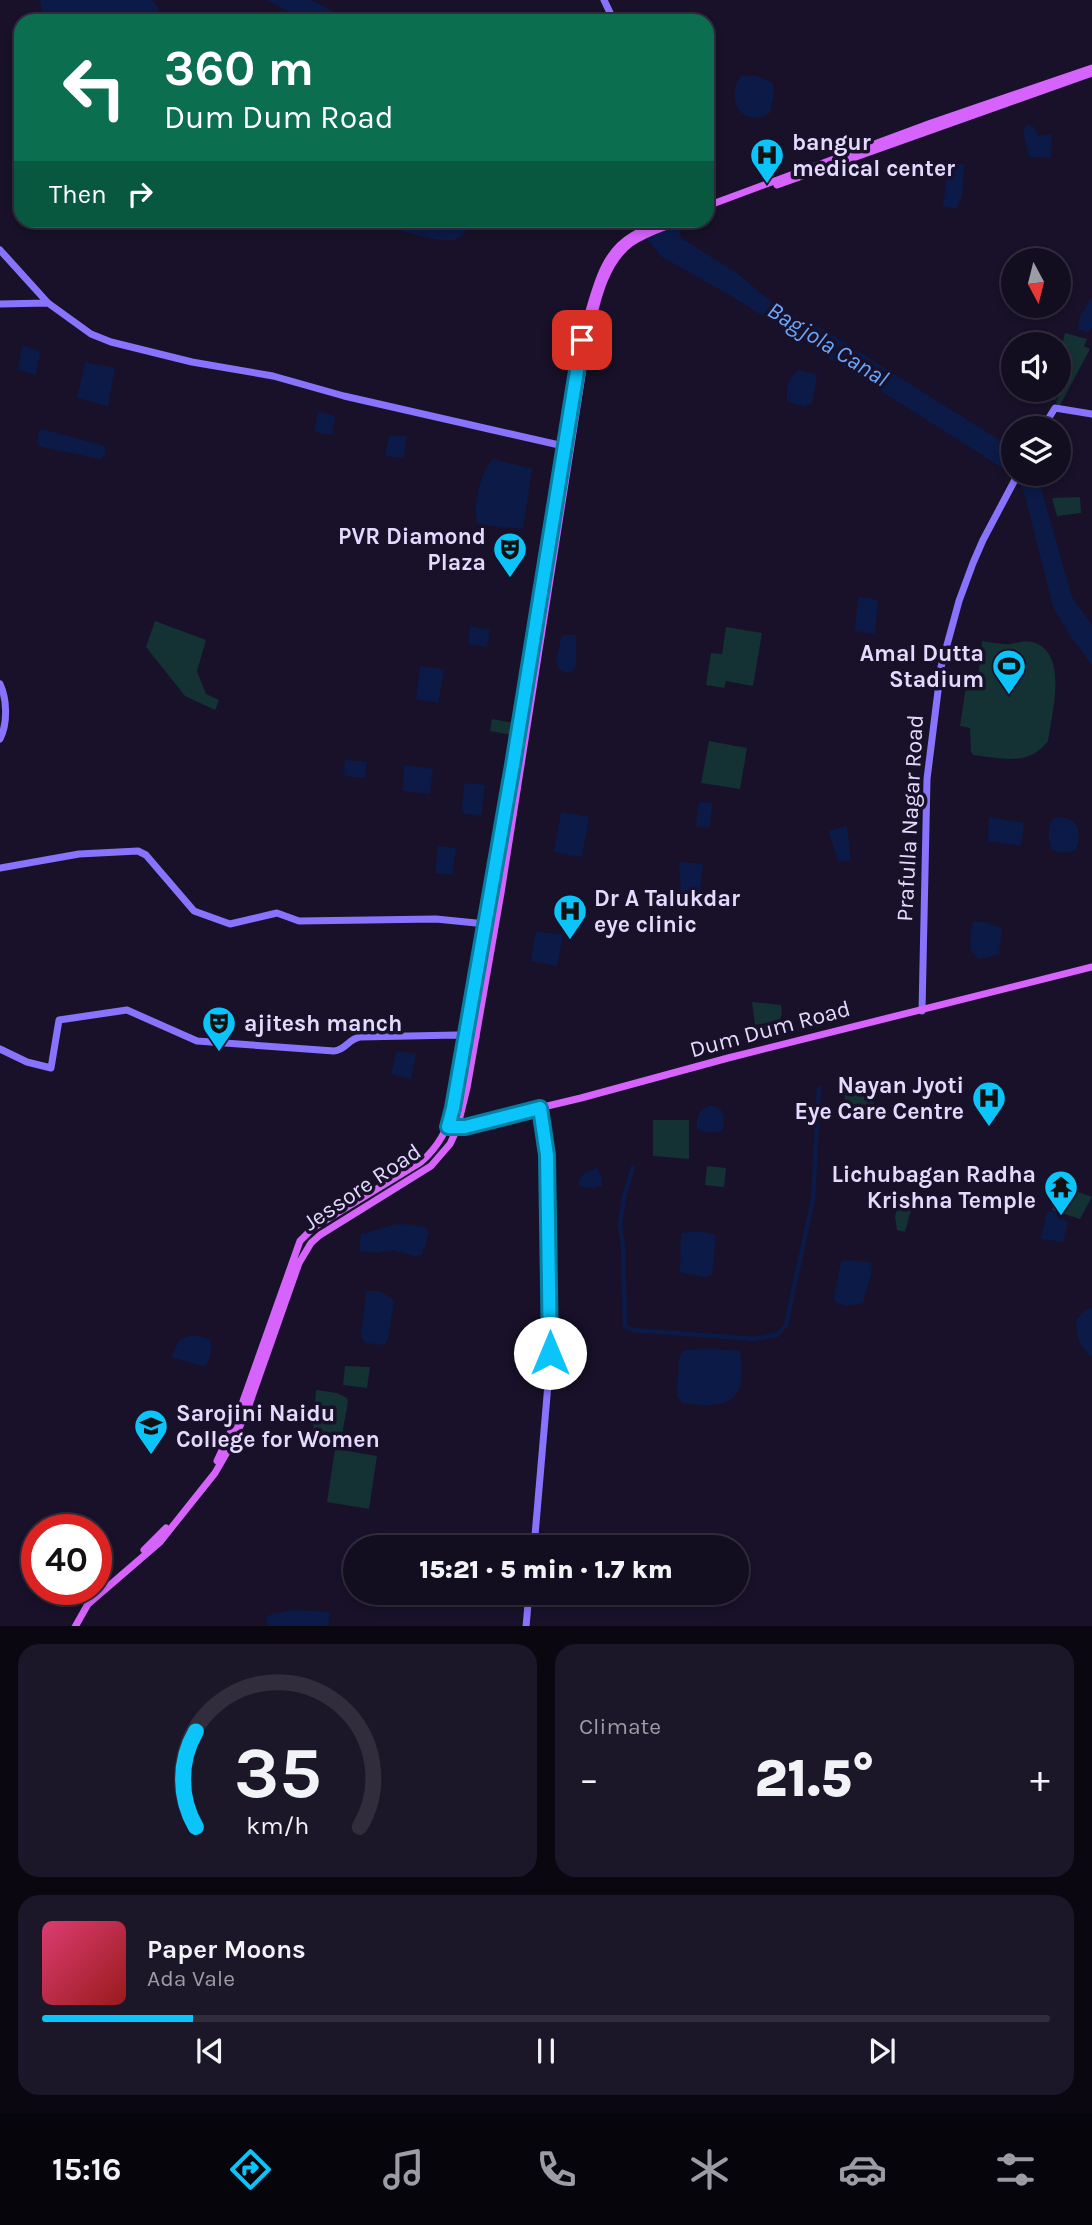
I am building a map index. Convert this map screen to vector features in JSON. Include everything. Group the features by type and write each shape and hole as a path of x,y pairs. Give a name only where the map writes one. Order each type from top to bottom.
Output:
{"main road":[{"path":"714,206 931,123 1092,68"},
{"path":"714,207 1092,73"},
{"name":"Jessore Road","path":"221,1458 300,1241 313,1228 421,1162 435,1149 448,1127 490,923 590,319 615,259 628,242 654,228"},
{"name":"Jessore Road","path":"642,234 660,228"},
{"path":"221,1458 238,1422 287,1284 304,1245 315,1232 417,1171 439,1149 451,1129 470,1034 527,699"},
{"name":"Jessore Road","path":"73,1626 88,1604 160,1542 213,1472 249,1405 273,1332 306,1250 320,1235 431,1166 450,1144 457,1129 476,1037 490,923"},
{"name":"Dum Dum Road","path":"457,1129 1092,967"},
{"path":"448,1127 457,1129"}],"street":[{"path":"0,250 48,303 91,334 111,342 193,362 273,376 344,396 569,447"},
{"path":"0,304 48,303"},
{"path":"1050,416 1055,408 1092,414"},
{"name":"Prafulla Nagar Road","path":"922,1011 927,779 939,679 959,601 983,540 1011,486"},
{"path":"0,684 4,692 5,719 0,738"},
{"path":"0,868 79,854 138,851 146,855 194,911 230,925 277,913 299,921 436,919 490,923"},
{"path":"0,1049 27,1062 51,1068 59,1020 127,1010 197,1041 334,1051 360,1037 476,1037"},
{"path":"535,1535 550,1362 547,1155 540,1108"},
{"path":"526,1626 528,1605"}],"green space":[{"path":"1071,335 1087,339 1084,346 1090,349 1071,385"},
{"path":"1080,497 1081,513 1057,516 1052,498"},
{"path":"155,621 206,640 197,671 206,694 219,700 215,710 185,696 146,647"},
{"path":"726,627 762,633 753,686 726,681 724,688 706,685 711,653 722,654"},
{"name":"Amal Dutta Stadium","path":"982,641 1007,644 1032,642 1043,648 1051,657 1055,684 1048,741 1032,755 1004,759 973,755 971,752 970,728 960,726 967,679 978,680"},
{"path":"492,719 520,724 518,736 490,731"},
{"path":"709,741 747,748 740,789 701,783"},
{"path":"752,1002 781,1005 782,1014 779,1021 755,1025"},
{"path":"868,1088 877,1111 847,1110 844,1094"},
{"path":"653,1120 689,1120 689,1159 653,1156"},
{"path":"707,1166 726,1168 724,1187 705,1185"},
{"path":"1059,1185 1092,1197 1080,1219 1052,1210"},
{"path":"899,1198 913,1203 905,1232 897,1230 895,1217"},
{"path":"345,1366 370,1367 367,1388 343,1385"},
{"path":"316,1390 337,1393 347,1398 342,1435 313,1430"},
{"path":"335,1449 377,1456 369,1509 327,1502"}],"water":[{"path":"40,0 152,0 158,7 158,14 42,14"},
{"path":"267,0 312,0 337,14 292,14"},
{"path":"741,76 757,76 773,83 770,113 752,117 739,110 735,94"},
{"path":"1026,125 1033,126 1039,136 1052,134 1051,158 1029,157 1023,132"},
{"path":"964,164 962,195 957,209 943,206 948,165"},
{"path":"394,228 467,228 461,236 449,240 433,239"},
{"name":"Bagjola Canal","path":"638,228 679,228 681,238 738,274 775,305 826,331 999,440 1001,467 728,294 662,257"},
{"path":"1092,297 1092,327 1088,333 1078,329 1080,317"},
{"path":"22,345 40,351 36,375 18,370"},
{"path":"85,362 115,368 108,406 77,398"},
{"path":"799,370 817,377 812,403 803,407 787,401 788,383"},
{"path":"318,412 335,416 332,435 314,432"},
{"path":"42,429 105,446 105,455 100,459 41,447 37,443 39,431"},
{"path":"389,436 407,436 404,458 385,456"},
{"path":"493,459 532,469 523,529 477,523 479,489 484,472"},
{"path":"1040,486 1072,597 1092,625 1092,665 1053,607 1022,487"},
{"path":"858,597 878,600 875,634 855,631"},
{"path":"470,626 490,630 487,647 468,644"},
{"path":"562,635 576,635 576,667 571,672 558,668 556,661"},
{"path":"420,666 444,669 438,703 416,699"},
{"path":"345,760 367,762 365,778 344,776"},
{"path":"404,765 433,769 430,794 403,791"},
{"path":"464,783 485,785 481,815 465,814 462,811"},
{"path":"699,802 713,803 709,828 696,826"},
{"path":"561,812 589,817 582,857 554,852"},
{"path":"989,817 1024,823 1021,846 988,841"},
{"path":"1064,817 1074,822 1078,828 1079,841 1075,851 1059,853 1052,850 1049,830 1053,819"},
{"path":"847,826 851,860 838,862 829,831"},
{"path":"438,846 456,848 452,875 435,873"},
{"path":"679,862 703,864 700,893 681,893"},
{"path":"973,922 985,922 1002,928 999,954 979,959 971,951"},
{"path":"536,931 563,935 557,966 531,961"},
{"path":"397,1051 416,1054 411,1079 391,1074"},
{"path":"709,1106 721,1110 724,1122 722,1131 708,1133 697,1129 698,1115 702,1109"},
{"path":"597,1167 602,1186 579,1187 581,1177"},
{"path":"1047,1211 1056,1213 1058,1218 1068,1222 1063,1242 1041,1239"},
{"path":"402,1224 425,1227 429,1232 422,1255 414,1256 392,1250 377,1253 359,1251 361,1234"},
{"path":"698,1231 716,1235 712,1275 704,1277 680,1272 681,1233"},
{"path":"841,1261 871,1263 872,1271 863,1303 846,1306 835,1302 834,1297"},
{"path":"366,1291 380,1291 394,1300 388,1339 384,1345 365,1343 361,1337"},
{"path":"1092,1308 1092,1357 1079,1341 1076,1320 1085,1310"},
{"path":"194,1335 210,1339 209,1361 205,1367 171,1357 180,1339"},
{"path":"684,1350 740,1351 742,1368 738,1392 723,1403 682,1403 677,1396 679,1358"},
{"path":"293,1610 330,1612 328,1626 268,1626 266,1618 272,1614"}],"waterway":[{"path":"633,1167 624,1197 620,1225 625,1326 632,1330 755,1339 777,1335 786,1325 813,1199 819,1088"}],"place":[{"name":"bangur medical center","path":"767,185"},
{"name":"PVR Diamond Plaza","path":"510,579"},
{"name":"Amal Dutta Stadium","path":"1009,696"},
{"name":"Dr A Talukdar eye clinic","path":"570,941"},
{"name":"ajitesh manch","path":"219,1053"},
{"name":"Nayan Jyoti Eye Care Centre","path":"989,1128"},
{"name":"Lichubagan Radha Krishna Temple","path":"1061,1217"},
{"name":"Sarojini Naidu College for Women","path":"151,1456"}],"route":[{"path":"550,1353 547,1155 540,1108 457,1129 448,1127 496,869 582,340"}]}
